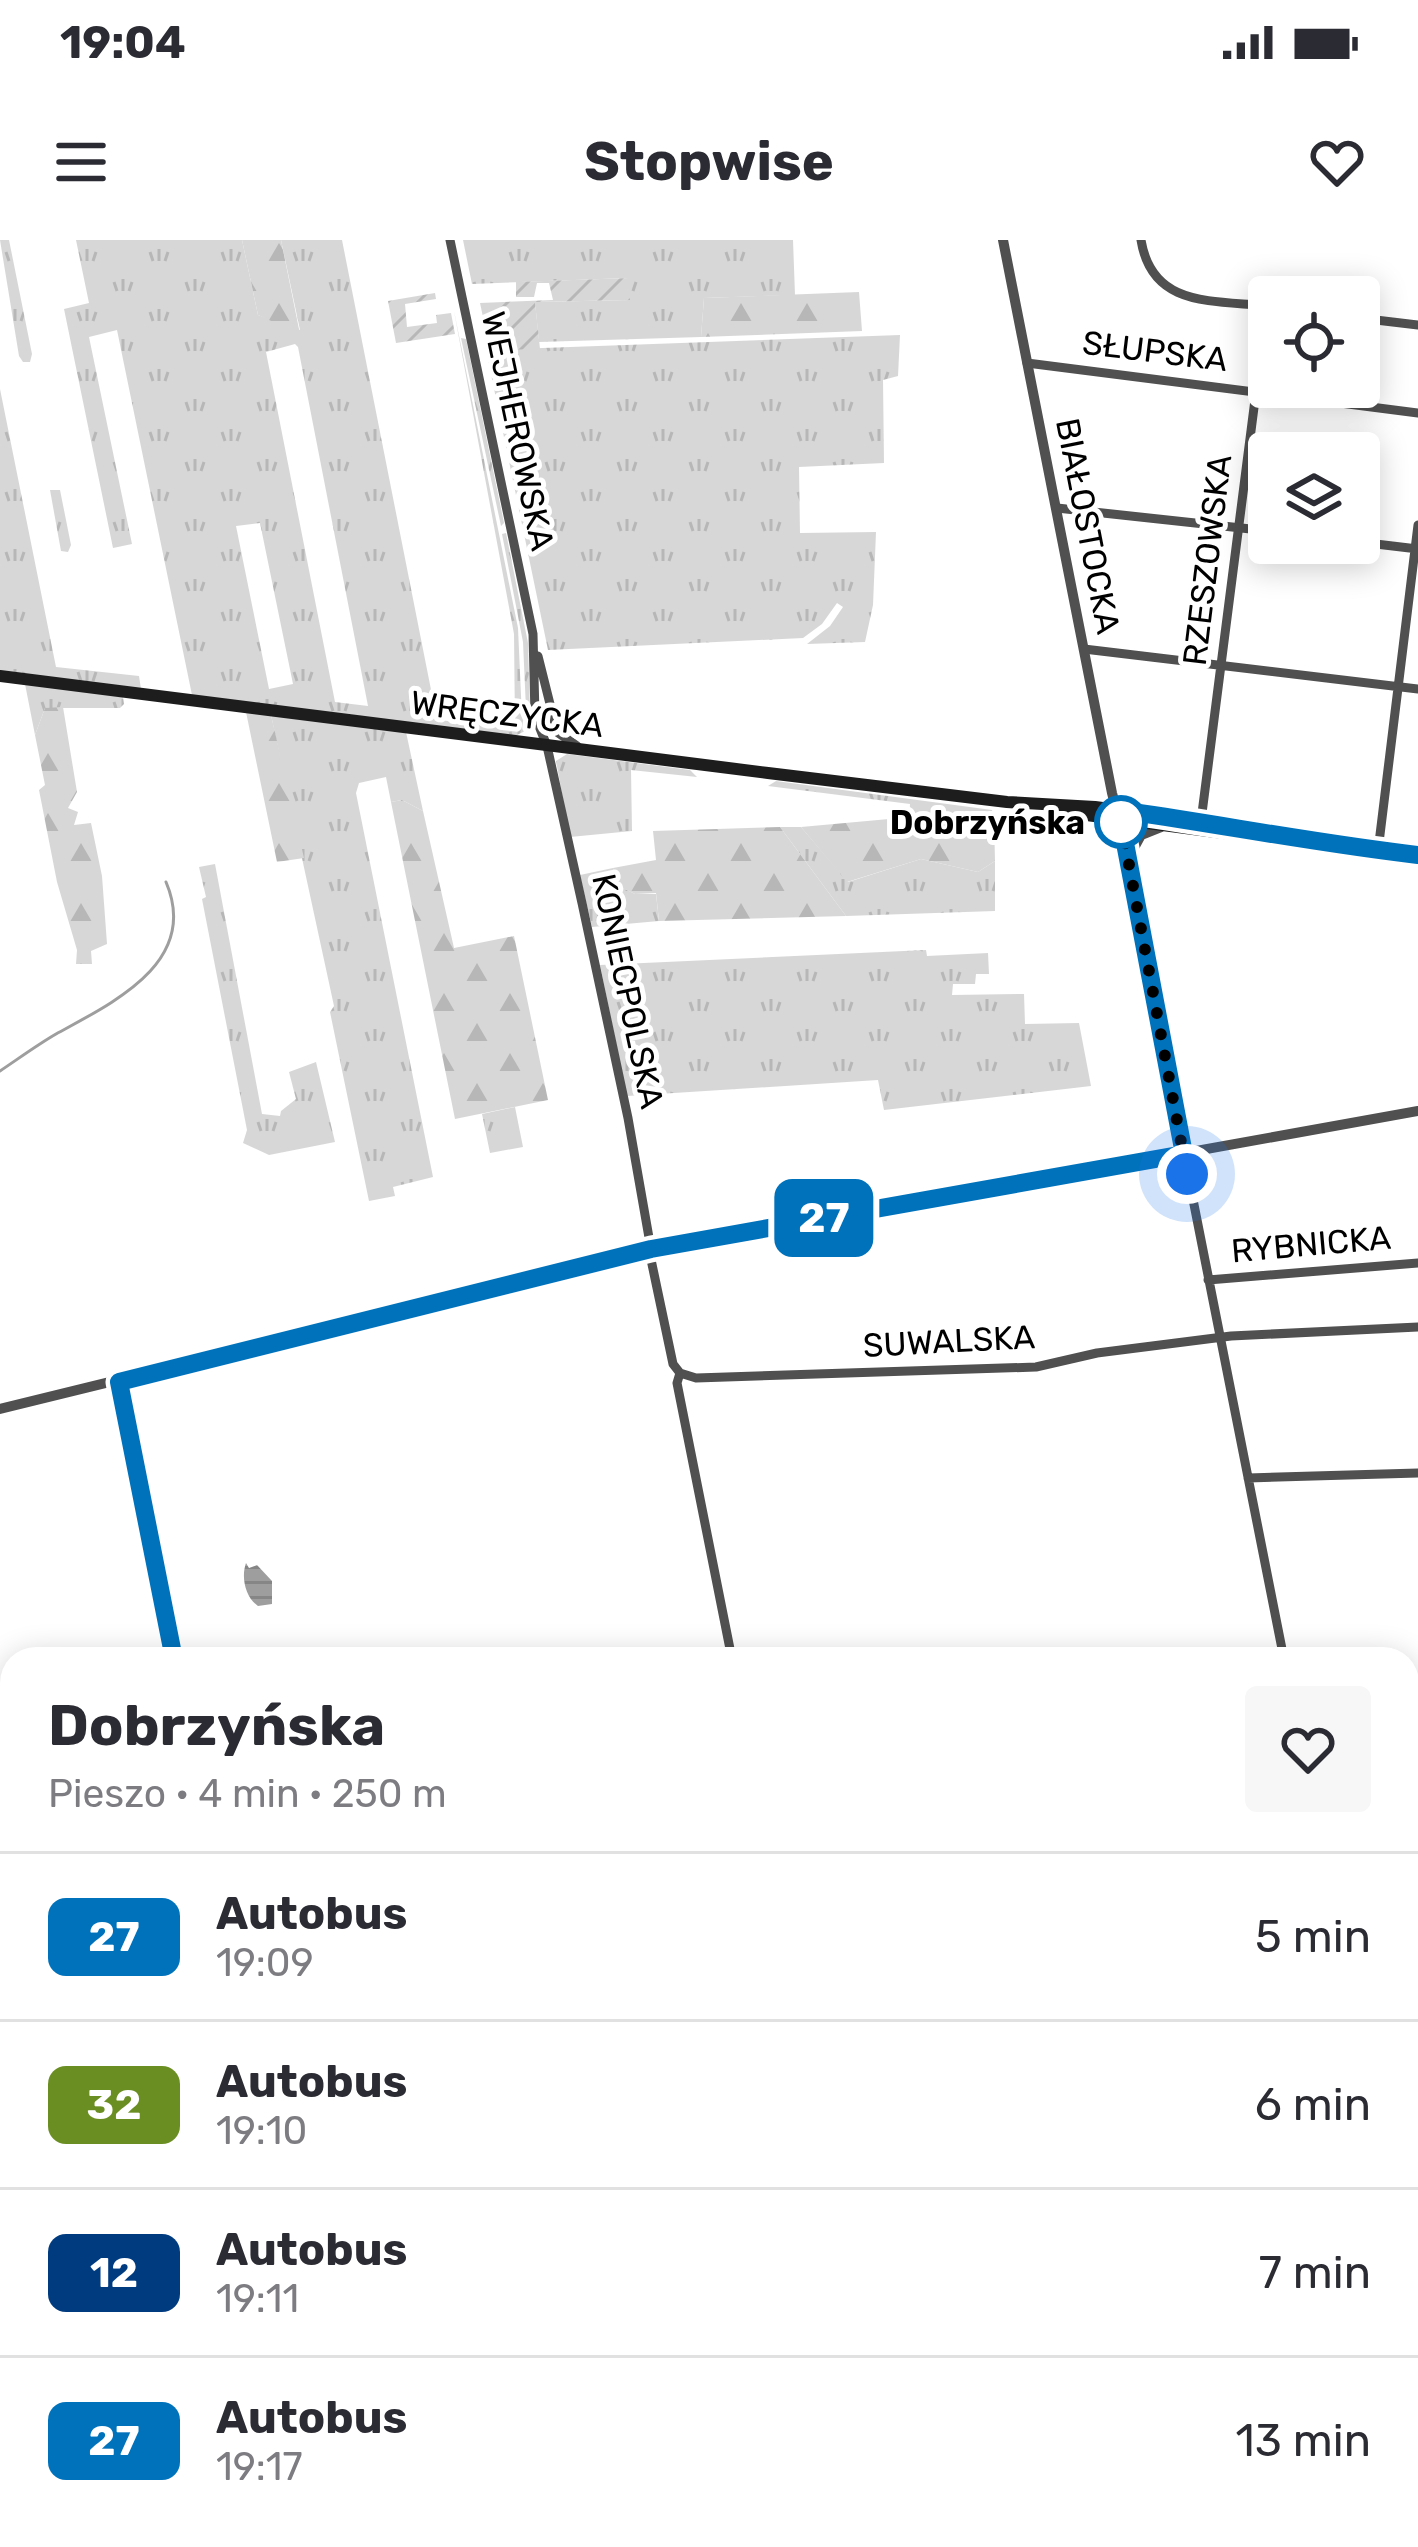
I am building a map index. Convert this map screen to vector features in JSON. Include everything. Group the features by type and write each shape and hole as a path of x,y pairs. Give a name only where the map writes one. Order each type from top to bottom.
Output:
{"main road":[{"name":"WRĘCZYCKA","path":"0,676 1418,856"},
{"name":"WRĘCZYCKA","path":"1119,816 1133,812 1201,821 1260,835"}],"street":[{"name":"WEJHEROWSKA","path":"450,240 551,718"},
{"name":"BIAŁOSTOCKA","path":"1004,240 1119,816"},
{"path":"1141,240 1155,280 1170,292 1248,303"},
{"path":"1380,320 1418,325"},
{"name":"SŁUPSKA","path":"1028,363 1248,389"},
{"name":"SŁUPSKA","path":"1380,407 1418,412"},
{"name":"RZESZOWSKA","path":"1201,821 1253,408"},
{"path":"1057,508 1248,529"},
{"path":"1378,850 1418,525"},
{"path":"1380,545 1417,549"},
{"name":"WEJHEROWSKA","path":"532,634 535,716 547,746"},
{"path":"1084,649 1418,689"},
{"path":"509,741 530,731 535,716"},
{"path":"547,746 551,718"},
{"path":"551,718 562,737 585,751"},
{"name":"KONIECPOLSKA","path":"547,746 628,1118 674,1364 680,1373 677,1383 730,1647"},
{"path":"1119,816 1282,1647"},
{"path":"1129,858 1141,835 1161,827"},
{"path":"0,1409 650,1249 1418,1111"},
{"name":"RYBNICKA","path":"1208,1280 1418,1263"},
{"name":"SUWALSKA","path":"680,1373 696,1378 1036,1367 1097,1353 1220,1339 1418,1327"},
{"path":"119,1382 172,1647"},
{"path":"1248,1478 1418,1473"}],"green space":[{"path":"0,240 9,240 30,362 19,356"},
{"path":"76,240 242,240 258,315 300,330 281,240 342,240 437,720 515,727 514,634 454,311 518,628 522,718 530,719 527,730 515,736 192,695 117,330 89,337 132,544 113,548 64,309 89,303","holes":["298,347 368,706 335,702 266,352","260,523 293,684 269,689 236,526"]},
{"path":"242,240 281,240 300,334 258,315"},
{"path":"463,240 793,240 795,295 704,298 701,337 539,342 535,302 629,300 628,278 472,284"},
{"path":"629,278 630,300 535,302 540,349 490,350 480,303 553,300 549,283 537,283 534,297 516,297 516,282"},
{"path":"859,292 862,331 701,337 704,298"},
{"path":"435,293 436,299 405,304 407,327 437,323 436,315 451,313 455,334 396,343 388,301"},
{"path":"900,335 898,376 883,380 884,463 799,467 800,533 876,532 873,605 865,642 807,644 830,626 843,607 837,603 822,624 803,638 548,650 486,350"},
{"path":"461,338 466,339 501,526"},
{"path":"0,389 56,667 139,676 141,689 0,671"},
{"path":"50,490 60,490 71,545 68,552 61,551"},
{"path":"506,533 528,643 530,712 526,709 523,642 502,534"},
{"path":"25,684 123,697 124,704 120,708 45,708 35,735"},
{"path":"63,707 77,792 68,808 78,812 74,825 91,823 102,876 107,944 91,951 92,964 76,964 77,950 57,882 39,790 45,785 35,735 45,708"},
{"path":"246,712 271,715 304,858 277,862"},
{"path":"271,715 406,732 423,811 402,800 391,802 386,777 359,783 356,793 433,1177 393,1187 395,1196 369,1201 330,1012 334,1006"},
{"path":"567,754 690,770 697,777 631,770 632,831 570,837 556,761"},
{"path":"776,781 992,810 994,820 933,815 909,820 910,804 768,786"},
{"path":"402,800 423,811 454,948 514,936 548,1100 455,1119 391,802"},
{"path":"933,815 994,820 995,861 978,872 921,859 847,882 801,827"},
{"path":"780,827 801,827 848,882 921,859 978,872 995,861 995,911 846,916"},
{"path":"780,827 846,916 659,921 656,893 635,894 616,885 613,868 656,860 653,831"},
{"path":"215,864 262,1114 280,1116 296,1099 289,1072 316,1062 335,1142 269,1155 243,1143 247,1130 202,899 206,897 199,867"},
{"path":"613,868 617,885 635,894 656,894 659,921 592,927 580,875"},
{"path":"926,950 927,956 988,953 989,974 976,974 975,984 953,984 952,995 1024,994 1025,1024 1079,1023 1091,1086 884,1110 878,1080 627,1096 600,965"},
{"path":"515,1107 523,1147 490,1153 482,1114"}],"shaded area":[{"path":"246,1563 249,1568 257,1565 272,1581 272,1604 258,1606 250,1597 244,1580"}],"waterway":[{"path":"0,1071 145,976 171,935 173,910 166,882"}],"bus line":[{"name":"27","path":"172,1647 119,1382 651,1249 1184,1154 1121,822 1133,812 1260,835 1418,855"}],"place":[{"name":"Dobrzyńska","path":"1121,822"}],"route":[{"path":"1121,822 1187,1174"}]}
